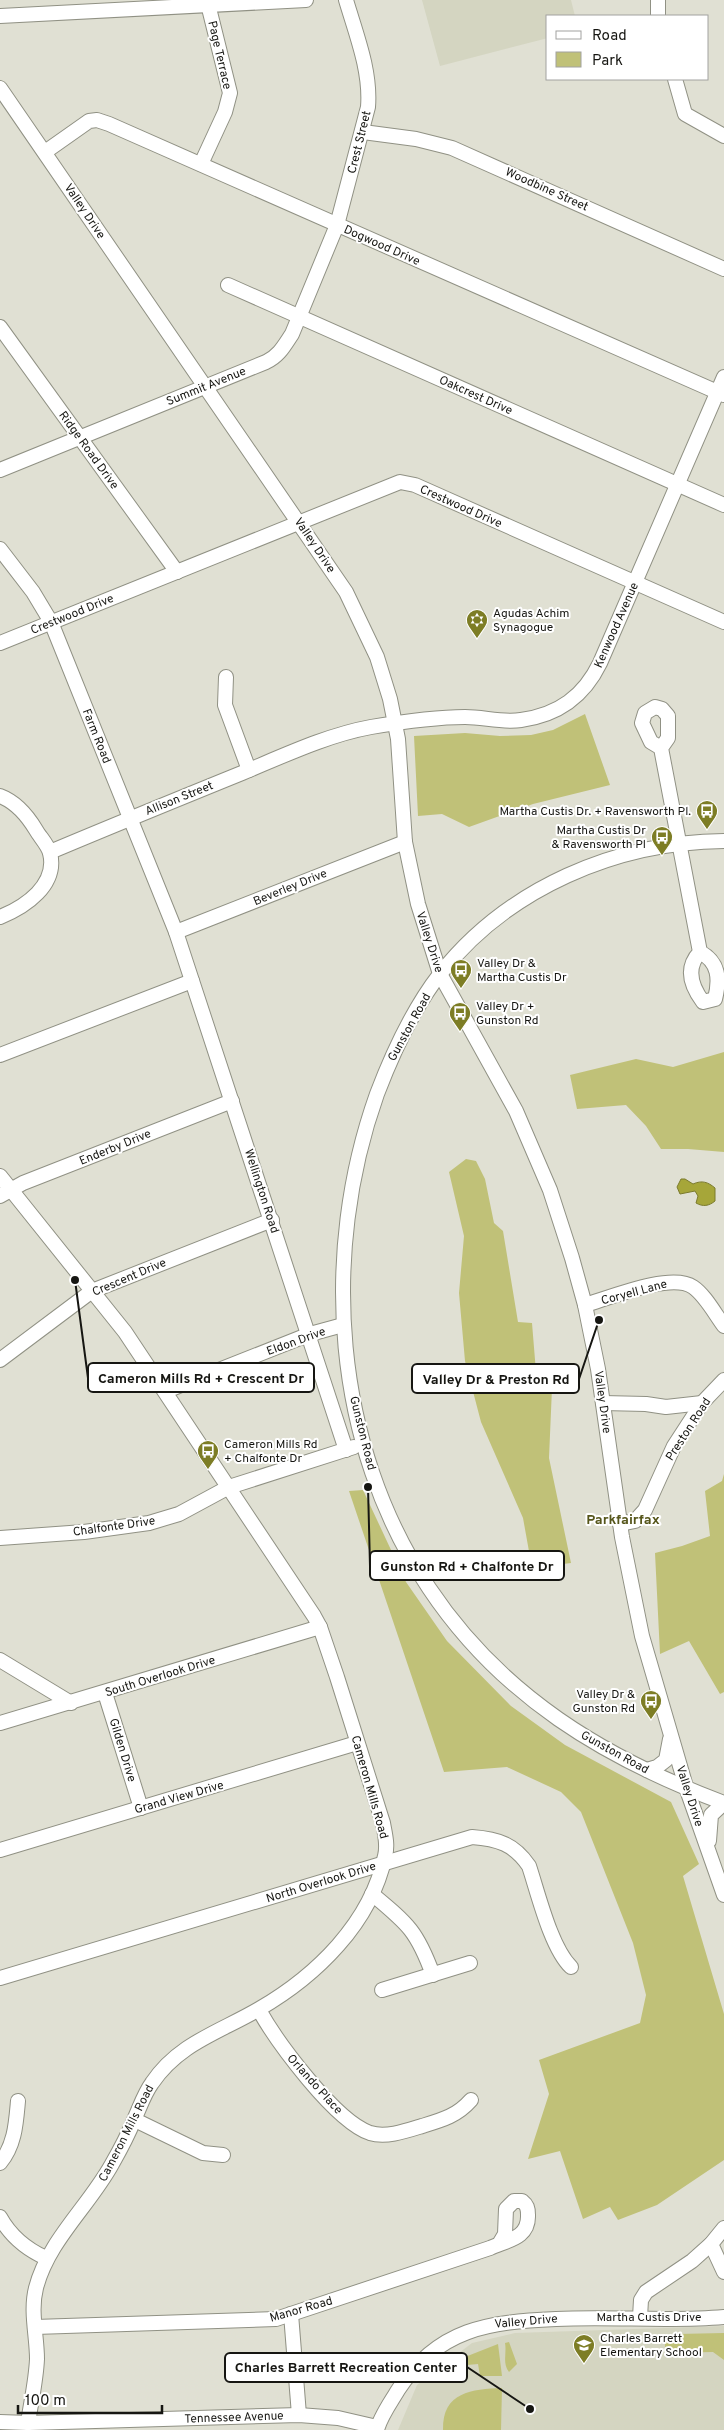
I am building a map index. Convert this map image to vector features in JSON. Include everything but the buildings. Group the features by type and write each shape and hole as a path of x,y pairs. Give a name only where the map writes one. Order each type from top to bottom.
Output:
{"street":[{"path":"0,16 208,3 306,0"},
{"name":"Crest Street","path":"337,225 363,132 368,107 368,84 346,0"},
{"path":"658,0 658,15"},
{"name":"Page Terrace","path":"201,164 225,112 230,93 208,3"},
{"path":"674,80 685,114 724,136"},
{"name":"Valley Drive","path":"0,88 301,523 346,592 377,657 396,725 405,842 418,904 440,974 511,1103 539,1162 561,1222 585,1305 603,1403 620,1524 642,1636 687,1790 724,1895"},
{"name":"Dogwood Drive","path":"45,152 82,125 97,120 201,164 721,394"},
{"name":"Woodbine Street","path":"363,132 416,139 452,148 724,269"},
{"name":"Summit Avenue","path":"0,470 276,358 292,334 337,225"},
{"name":"Oakcrest Drive","path":"228,285 724,505"},
{"name":"Ridge Road Drive","path":"0,327 177,572"},
{"name":"Kenwood Avenue","path":"396,725 442,718 467,717 503,722 522,720 539,716 570,704 594,676 678,485 721,394 724,377"},
{"name":"Crestwood Drive","path":"0,643 392,485 408,483 724,622"},
{"name":"Farm Road","path":"0,550 33,592 51,622 176,932"},
{"path":"226,677 226,705 249,770"},
{"name":"Allison Street","path":"50,852 334,737 372,727 396,725"},
{"path":"661,748 700,952"},
{"path":"0,796 16,805 31,821 50,852 48,876 42,888 24,906 0,917"},
{"name":"Beverley Drive","path":"176,932 405,842"},
{"path":"440,974 463,948 498,917 558,879 611,858 678,843 724,842"},
{"name":"Wellington Road","path":"176,932 310,1334 346,1450"},
{"name":"Gunston Road","path":"440,974 414,1013 391,1058 364,1133 348,1210 343,1325 354,1400 372,1472 410,1556 426,1584 454,1624 490,1664 539,1707 609,1750 687,1790 724,1803"},
{"path":"0,1055 192,981"},
{"name":"Enderby Drive","path":"5,1192 232,1101"},
{"name":"Cameron Mills Road","path":"0,1176 5,1192 92,1291 125,1332 166,1391 320,1627 383,1823 386,1841 383,1863 372,1894 345,1938 322,1963 290,1990 259,2010 200,2038 176,2055 151,2083 134,2120 92,2197 46,2258 35,2290 36,2376 28,2423"},
{"name":"Crescent Drive","path":"0,1360 92,1291 272,1220"},
{"name":"Coryell Lane","path":"585,1305 637,1289 678,1281 694,1287 724,1326"},
{"name":"Eldon Drive","path":"166,1391 310,1334 343,1325"},
{"name":"Preston Road","path":"620,1524 635,1520 645,1510 671,1452 702,1404 724,1380"},
{"path":"603,1403 646,1404 666,1407 702,1404"},
{"name":"Chalfonte Drive","path":"0,1538 92,1531 149,1523 179,1514 229,1487 364,1444"},
{"name":"South Overlook Drive","path":"0,1723 320,1627"},
{"path":"0,1660 71,1703"},
{"name":"Gilden Drive","path":"105,1693 141,1808"},
{"path":"646,1770 657,1767 666,1760 670,1733"},
{"name":"Grand View Drive","path":"0,1850 357,1743"},
{"path":"710,1854 710,1819 714,1811 724,1803"},
{"name":"North Overlook Drive","path":"0,1978 472,1837 498,1840 514,1848 529,1866 556,1945 563,1960 570,1967"},
{"path":"372,1894 415,1932 433,1975"},
{"path":"382,1990 470,1963"},
{"name":"Orlando Place","path":"259,2010 279,2042 340,2113 356,2126 370,2133 399,2133 448,2119 460,2113 471,2100"},
{"path":"0,2163 10,2150 18,2100"},
{"path":"134,2120 203,2153 223,2155"},
{"path":"0,2217 5,2227 24,2246 46,2258"},
{"path":"640,2317 641,2300 646,2292 680,2270 711,2244 724,2228"},
{"name":"Manor Road","path":"35,2327 276,2319 499,2244"},
{"path":"711,2244 724,2272"},
{"path":"291,2314 298,2415"},
{"name":"Martha Custis Drive","path":"574,2318 724,2317"},
{"name":"Valley Drive","path":"377,2428 399,2388 417,2365 443,2344 458,2336 492,2324 513,2320 574,2318"},
{"name":"Tennessee Avenue","path":"0,2422 28,2423 298,2415 338,2418 377,2428"}],"shaded area":[{"path":"422,0 571,0 575,15 546,15 546,39 440,66"},
{"path":"681,1179 685,1179 693,1184 705,1182 710,1184 715,1188 715,1201 708,1205 701,1205 696,1203 698,1196 695,1191 680,1194 677,1187"},
{"name":"Charles Barrett Elementary School","path":"724,2326 724,2430 398,2430 417,2385 472,2343 515,2333"}],"green space":[{"path":"585,714 610,785 533,804 469,827 442,814 418,816 414,736 465,733 500,736 531,735 553,730"},
{"path":"724,1052 724,1152 661,1149 646,1126 626,1105 577,1109 570,1075 636,1059 673,1067"},
{"path":"466,1159 476,1161 485,1179 494,1223 503,1231 518,1322 532,1323 536,1372 552,1388 549,1458 571,1563 532,1568 523,1518 481,1422 465,1361 459,1293 464,1236 449,1172"},
{"path":"724,1474 724,1692 720,1694 689,1641 660,1654 655,1553 710,1536 705,1491 722,1481"},
{"path":"363,1490 406,1582 447,1641 511,1706 565,1745 671,1802 699,1864 683,1876 724,2014 724,2160 657,2205 618,2220 610,2207 583,2219 560,2151 528,2159 549,2094 539,2060 640,2023 646,1995 633,1943 581,1812 561,1792 507,1767 444,1772 349,1491"},
{"path":"724,2333 724,2360 713,2352 665,2353 665,2339 672,2338 677,2334"},
{"path":"509,2342 517,2364 509,2372 505,2362 505,2343"},
{"path":"498,2344 502,2376 480,2376 478,2364 467,2365 465,2357"},
{"path":"502,2388 501,2430 443,2430 444,2417 453,2400 470,2392"}],"place":[{"name":"Agudas Achim Synagogue","path":"477,639"},
{"name":"Martha Custis Dr. + Ravensworth Pl.","path":"707,830"},
{"name":"Martha Custis Dr & Ravensworth Pl","path":"662,856"},
{"name":"Valley Dr & Martha Custis Dr","path":"461,989"},
{"name":"Valley Dr + Gunston Rd","path":"460,1032"},
{"name":"Cameron Mills Rd + Crescent Dr","path":"75,1280"},
{"name":"Valley Dr & Preston Rd","path":"599,1320"},
{"name":"Cameron Mills Rd + Chalfonte Dr","path":"208,1470"},
{"name":"Gunston Rd + Chalfonte Dr","path":"368,1487"},
{"name":"Valley Dr & Gunston Rd","path":"651,1720"},
{"name":"Charles Barrett Elementary School","path":"584,2364"},
{"name":"Charles Barrett Recreation Center","path":"530,2409"}],"district":[{"name":"Parkfairfax","path":"623,1519"}]}
